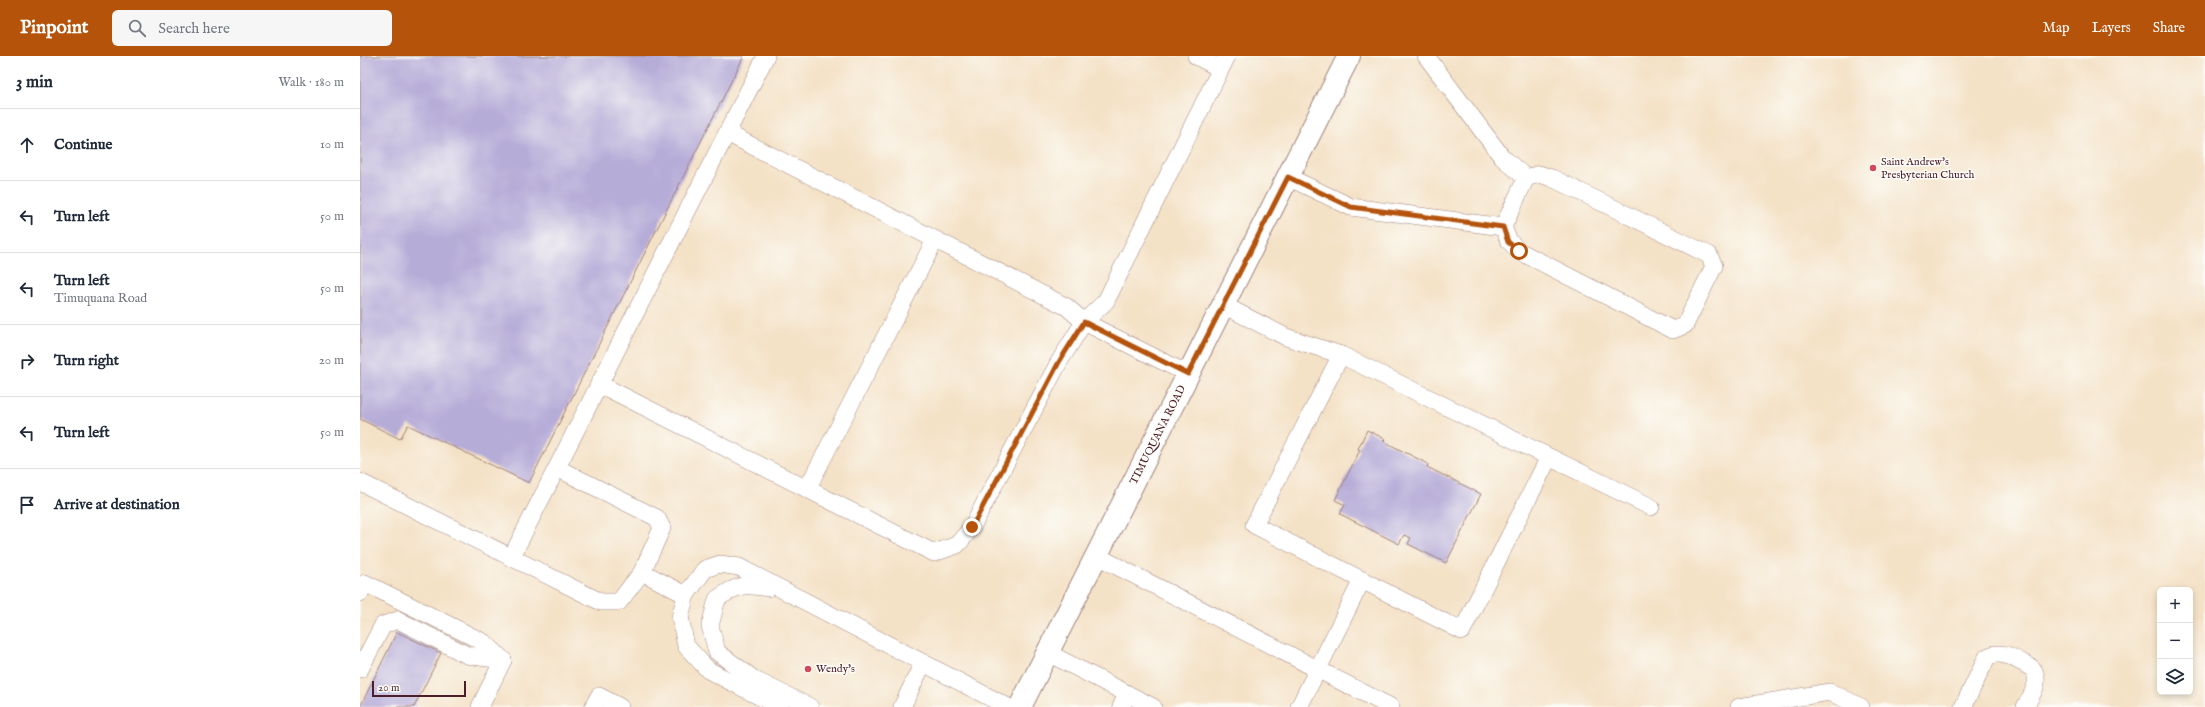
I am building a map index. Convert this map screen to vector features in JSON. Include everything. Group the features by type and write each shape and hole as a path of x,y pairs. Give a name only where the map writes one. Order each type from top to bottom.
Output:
{"main road":[{"name":"TIMUQUANA ROAD","path":"1020,707 1349,56"}],"lane":[{"path":"511,558 766,56"},
{"path":"599,384 934,553 957,545 972,527 1059,362 1084,322 1106,301 1223,62 1196,56"},
{"path":"1426,56 1502,157 1526,178"},
{"path":"728,133 1066,307 1084,322 1188,374"},
{"path":"1539,174 1552,178 1709,255 1714,266 1685,325 1674,330 1519,251 1508,242 1503,227 1526,178 1539,174"},
{"path":"1288,177 1351,207 1503,227"},
{"path":"807,489 936,240"},
{"path":"1223,305 1286,337 1341,355 1651,507"},
{"path":"1341,355 1254,525 1462,631 1549,457"},
{"path":"360,482 601,602 619,602 642,572 662,528 657,518 557,468"},
{"path":"1097,556 1391,707"},
{"path":"780,707 708,670 686,646 680,617 686,595 705,570 720,564 739,567 1008,707"},
{"path":"642,572 686,595"},
{"path":"1299,707 1362,580"},
{"path":"360,593 365,583 485,643 503,660"},
{"path":"782,590 747,584 730,590 717,599 710,626 717,652 755,680 810,707"},
{"path":"360,669 383,626 398,620 467,655 503,660"},
{"path":"1048,653 1124,700 1153,707"},
{"path":"1963,707 1987,657 1994,653 2000,653 2032,668 2035,672 2037,680 2025,707"},
{"path":"480,707 503,660"},
{"path":"902,707 923,663"},
{"path":"1739,707 1830,692 1861,707"},
{"path":"593,707 599,696 620,707"}],"building":[{"path":"360,56 744,56 529,483 408,425 400,439 360,419"},
{"path":"1367,430 1385,439 1383,441 1428,464 1427,467 1481,494 1446,563 1408,544 1411,538 1404,535 1399,544 1340,514 1345,505 1335,500 1360,450 1358,449"},
{"path":"397,632 441,653 414,707 360,707"}],"place":[{"name":"Saint Andrew's Presbyterian Church","path":"1873,168"},
{"name":"Wendy's","path":"808,669"}],"route":[{"path":"972,527 1059,362 1084,322 1188,374 1288,177 1351,207 1503,227 1508,242 1519,251"}]}
